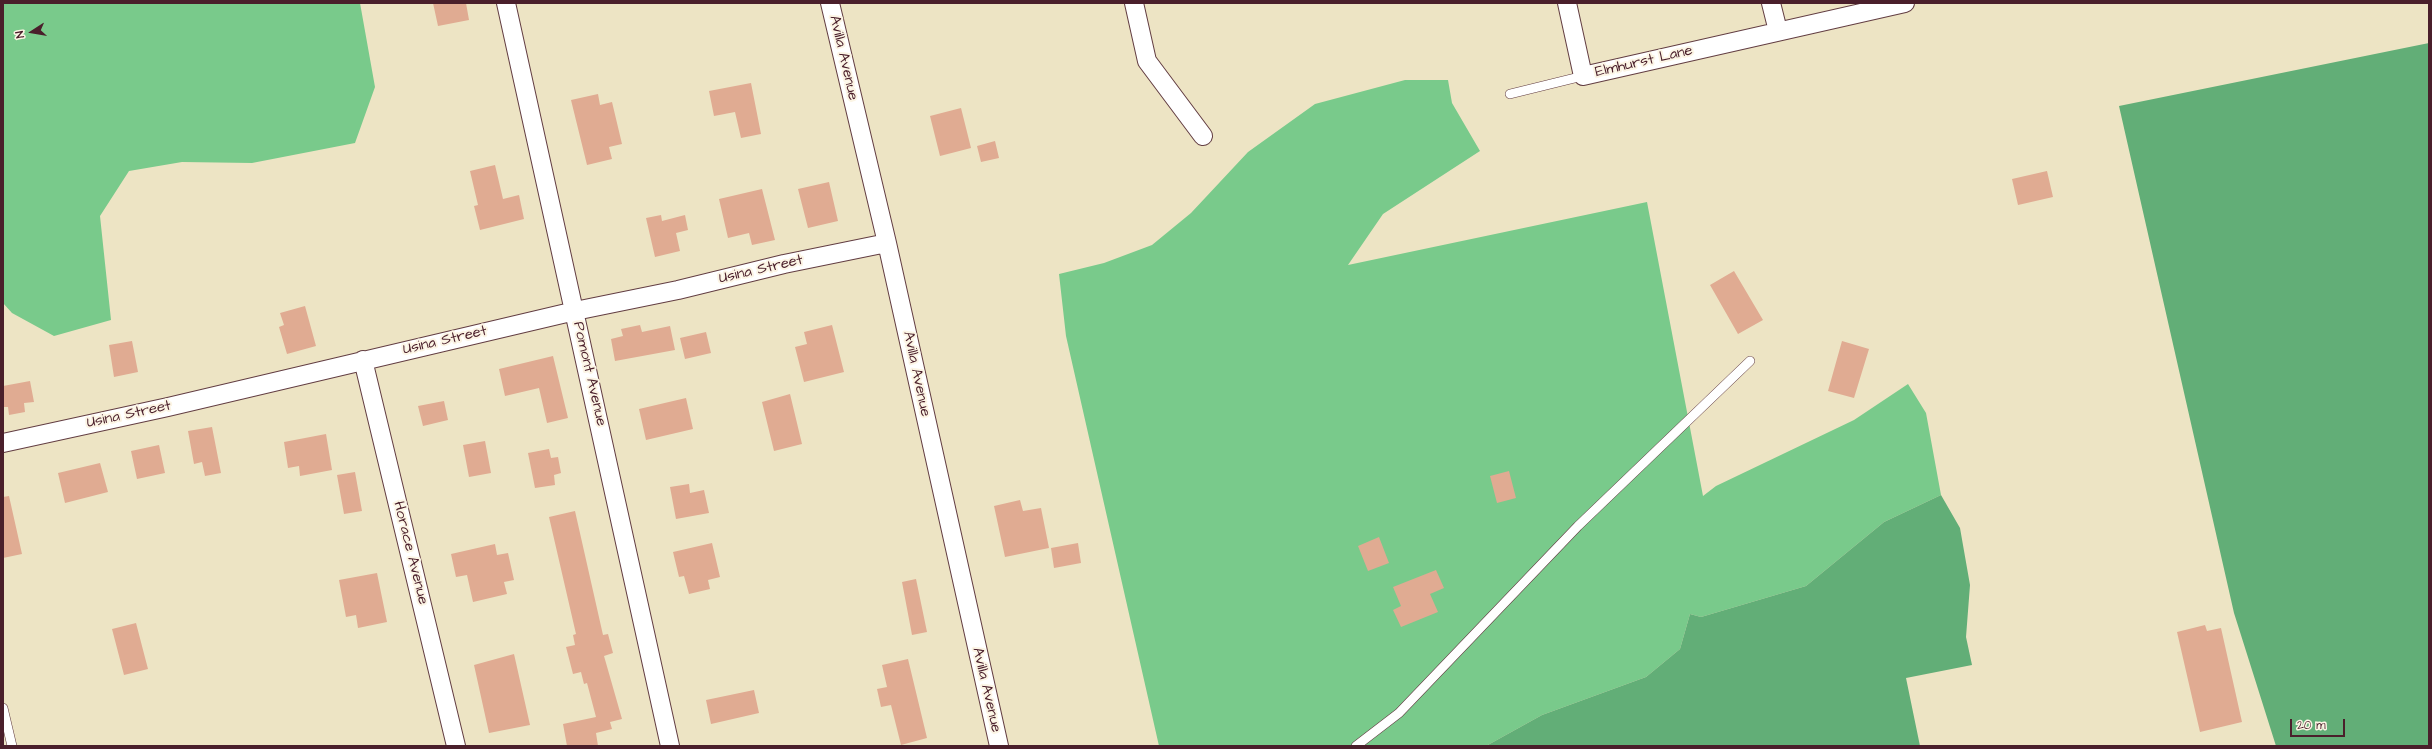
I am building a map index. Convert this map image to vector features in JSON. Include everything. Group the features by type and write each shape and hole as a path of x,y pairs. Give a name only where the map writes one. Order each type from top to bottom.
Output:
{"street":[{"name":"Pomont Avenue","path":"506,3 670,746"},
{"name":"Avilla Avenue","path":"830,3 887,243 999,746"},
{"path":"1134,3 1147,61 1203,136"},
{"name":"Elmhurst Lane","path":"1567,3 1583,76 1905,3"},
{"path":"1772,3 1778,31"},
{"name":"Usina Street","path":"3,443 168,407 575,311 678,290 784,264 887,243"},
{"name":"Horace Avenue","path":"363,360 456,746"}],"lane":[{"path":"1510,94 1583,76"},
{"path":"1356,746 1399,713 1578,526 1750,361"},
{"path":"3,708 12,746"}],"green space":[{"path":"3,3 360,3 375,87 355,143 252,163 182,162 129,171 100,216 111,320 54,336 12,313 3,303"},
{"path":"2429,43 2429,746 2276,746 2234,613 2119,106"},
{"path":"1405,80 1448,80 1452,103 1480,151 1383,214 1348,265 1647,202 1703,496 1716,486 1854,420 1908,384 1926,413 1941,495 1884,522 1806,586 1701,617 1690,614 1680,649 1646,677 1542,715 1486,746 1159,746 1066,336 1059,274 1104,263 1152,245 1191,213 1248,152 1315,104"},
{"path":"1941,495 1960,528 1970,585 1966,637 1972,665 1906,678 1920,746 1486,746 1542,715 1646,677 1680,649 1690,614 1701,617 1806,586 1884,522"}],"building":[{"path":"433,3 466,3 469,20 438,26"},
{"path":"751,83 761,134 741,138 735,112 714,116 709,91"},
{"path":"598,94 600,105 612,102 622,144 609,147 612,159 587,165 571,100"},
{"path":"961,108 971,148 940,156 930,116"},
{"path":"995,141 999,158 981,162 977,146"},
{"path":"495,165 503,199 519,195 524,219 480,230 474,206 478,205 470,171"},
{"path":"2047,171 2053,197 2018,205 2012,179"},
{"path":"829,182 838,221 808,228 798,189"},
{"path":"762,189 775,240 752,245 749,233 728,238 719,199"},
{"path":"661,215 662,221 685,215 688,230 676,233 680,251 655,257 646,218"},
{"path":"1734,271 1763,320 1738,334 1710,285"},
{"path":"305,306 316,346 287,354 279,327 284,325 280,313"},
{"path":"640,325 642,332 670,326 675,350 615,361 611,339 623,336 621,329"},
{"path":"832,325 844,372 804,382 795,347 807,344 804,332"},
{"path":"706,332 711,353 685,359 680,338"},
{"path":"132,341 138,372 114,377 109,345"},
{"path":"1842,341 1869,349 1854,398 1828,391"},
{"path":"553,356 568,418 547,423 539,388 505,396 499,369"},
{"path":"30,381 34,402 24,403 25,412 9,415 8,407 3,407 3,386"},
{"path":"790,394 802,444 774,451 762,402"},
{"path":"686,398 693,429 646,440 639,409"},
{"path":"444,401 448,420 423,426 418,406"},
{"path":"212,427 221,473 205,476 202,462 194,464 188,431"},
{"path":"326,434 332,470 300,476 299,466 288,468 284,442"},
{"path":"485,441 491,473 469,477 463,445"},
{"path":"159,445 165,473 137,479 131,451"},
{"path":"549,449 551,458 558,457 561,473 554,475 555,485 535,488 528,453"},
{"path":"100,463 108,492 65,503 58,473"},
{"path":"1509,471 1516,498 1497,503 1490,476"},
{"path":"355,472 362,511 344,514 337,475"},
{"path":"689,484 690,493 704,490 709,513 676,519 670,487"},
{"path":"9,496 22,554 3,558 3,497"},
{"path":"1020,500 1023,511 1041,508 1049,548 1005,557 994,506"},
{"path":"575,511 603,635 608,634 613,653 604,656 622,719 610,722 612,729 596,733 598,746 567,746 563,724 596,717 587,683 584,684 581,672 573,674 566,647 575,645 573,635 576,634 549,517"},
{"path":"1379,537 1389,563 1368,571 1358,546"},
{"path":"712,543 720,577 708,580 710,589 689,594 684,576 679,577 673,552"},
{"path":"1078,543 1081,563 1054,568 1051,548"},
{"path":"495,544 497,555 508,553 514,580 504,582 507,594 473,602 467,575 456,577 451,554"},
{"path":"1436,570 1444,588 1430,594 1438,612 1401,627 1393,610 1401,606 1393,587"},
{"path":"377,573 387,622 358,628 356,615 346,617 339,580"},
{"path":"916,579 927,632 912,635 902,582"},
{"path":"136,623 148,669 124,675 112,629"},
{"path":"2205,625 2207,631 2221,628 2242,722 2200,732 2177,632"},
{"path":"514,654 530,725 489,733 474,665"},
{"path":"908,659 927,738 901,745 891,705 881,707 877,689 887,687 882,665"},
{"path":"754,690 759,713 711,724 706,700"}]}
